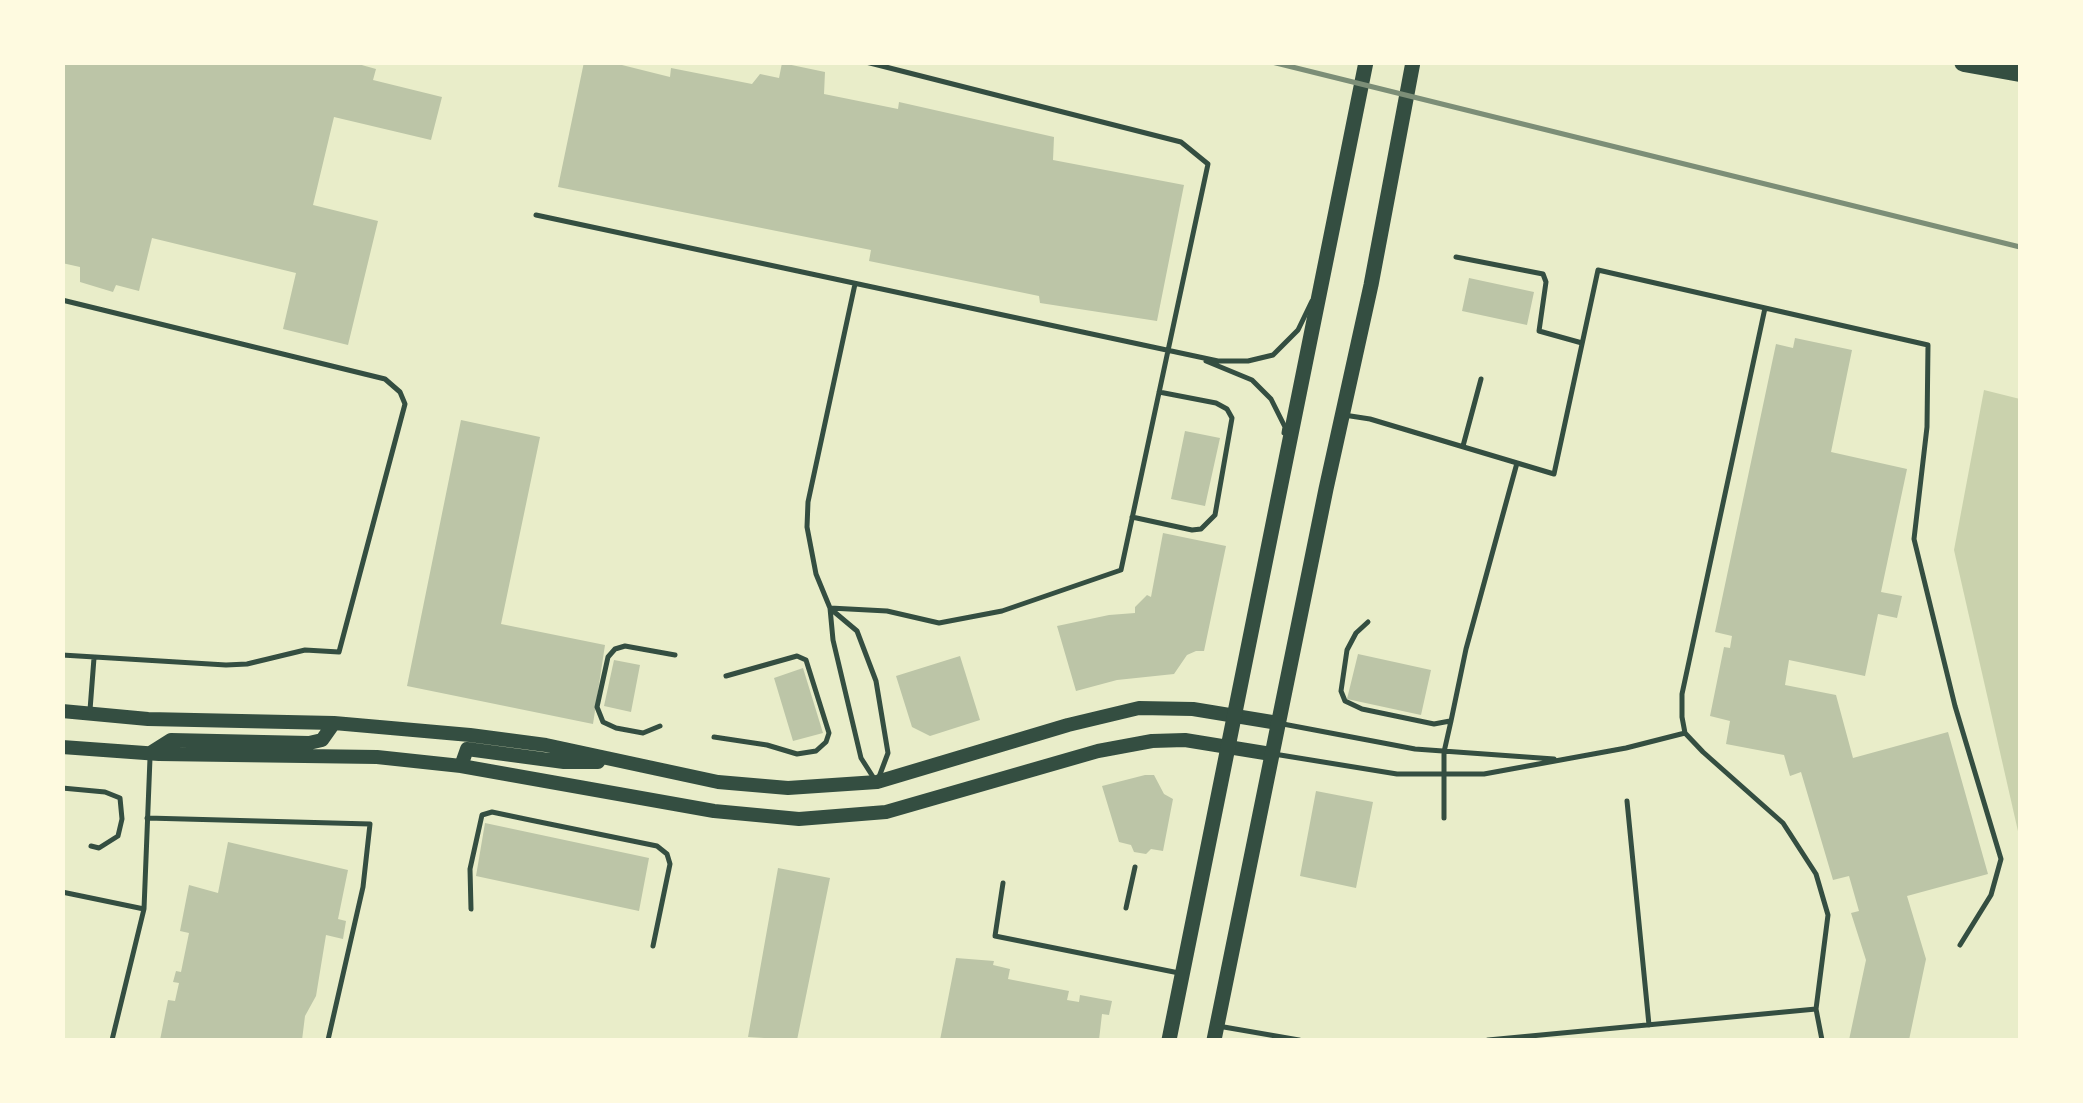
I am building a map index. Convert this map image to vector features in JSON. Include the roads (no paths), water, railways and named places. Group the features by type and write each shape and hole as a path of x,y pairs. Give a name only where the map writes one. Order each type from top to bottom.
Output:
{"highway":[{"path":"1964,62 2020,72"}],"main road":[{"path":"1169,1040 1366,62"},
{"path":"1215,1033 1371,284 1412,62"}],"street":[{"path":"62,712 210,722 334,723 489,737 761,787 877,782 1139,708 1164,706 1278,723"},
{"path":"150,753 171,740 309,743 322,740 334,723"},
{"path":"62,746 150,753 335,755 461,766 728,813 798,819 886,812 1123,745 1167,740 1271,754"},
{"path":"461,766 467,748 564,762 624,762"}],"lane":[{"path":"830,608 887,612 940,623 1002,612 1121,570 1208,164 1181,142 866,62"},
{"path":"536,215 1169,352 1248,362 1273,355 1298,330 1322,280"},
{"path":"1456,257 1543,274 1546,282 1539,331 1582,343"},
{"path":"1342,414 1554,474 1598,270 1928,345 1927,427 1914,539 1955,706 2001,859 1991,894 1960,945"},
{"path":"855,284 808,502 810,551 830,608 833,640 861,758 877,782"},
{"path":"62,300 385,379 400,392 405,404 340,652 305,650 226,666 62,655"},
{"path":"1766,308 1682,694 1685,733 1783,823 1816,874 1828,916 1816,1008 1822,1040"},
{"path":"1194,357 1252,380 1271,399 1284,427 1282,477"},
{"path":"1463,446 1481,378"},
{"path":"1132,518 1192,530 1201,529 1215,516 1232,418 1227,408 1216,403 1158,392"},
{"path":"1444,818 1444,752 1466,649 1517,463"},
{"path":"830,608 857,631 876,680 888,753 877,782"},
{"path":"1368,622 1356,633 1348,650 1341,691 1345,701 1362,709 1434,724 1451,720"},
{"path":"660,726 643,734 616,728 603,722 597,708 608,658 614,649 625,646 675,655"},
{"path":"714,737 768,744 796,754 816,751 826,742 828,733 806,660 797,656 726,676"},
{"path":"90,714 94,658"},
{"path":"1278,723 1354,740 1444,752 1562,760"},
{"path":"1271,754 1397,774 1443,775 1521,770 1685,733"},
{"path":"112,1040 144,908 150,753"},
{"path":"62,788 105,792 120,798 122,819 118,836 99,848 90,846"},
{"path":"1627,801 1650,1024"},
{"path":"471,909 470,870 482,815 492,812 657,846 667,854 670,864 653,946"},
{"path":"146,818 370,824 363,887 328,1040"},
{"path":"1126,908 1136,867"},
{"path":"1003,883 995,936 1182,974"},
{"path":"62,892 144,908"},
{"path":"1488,1040 1816,1008"},
{"path":"1215,1033 1299,1040"}],"railway":[{"path":"1272,62 2020,247"}]}
